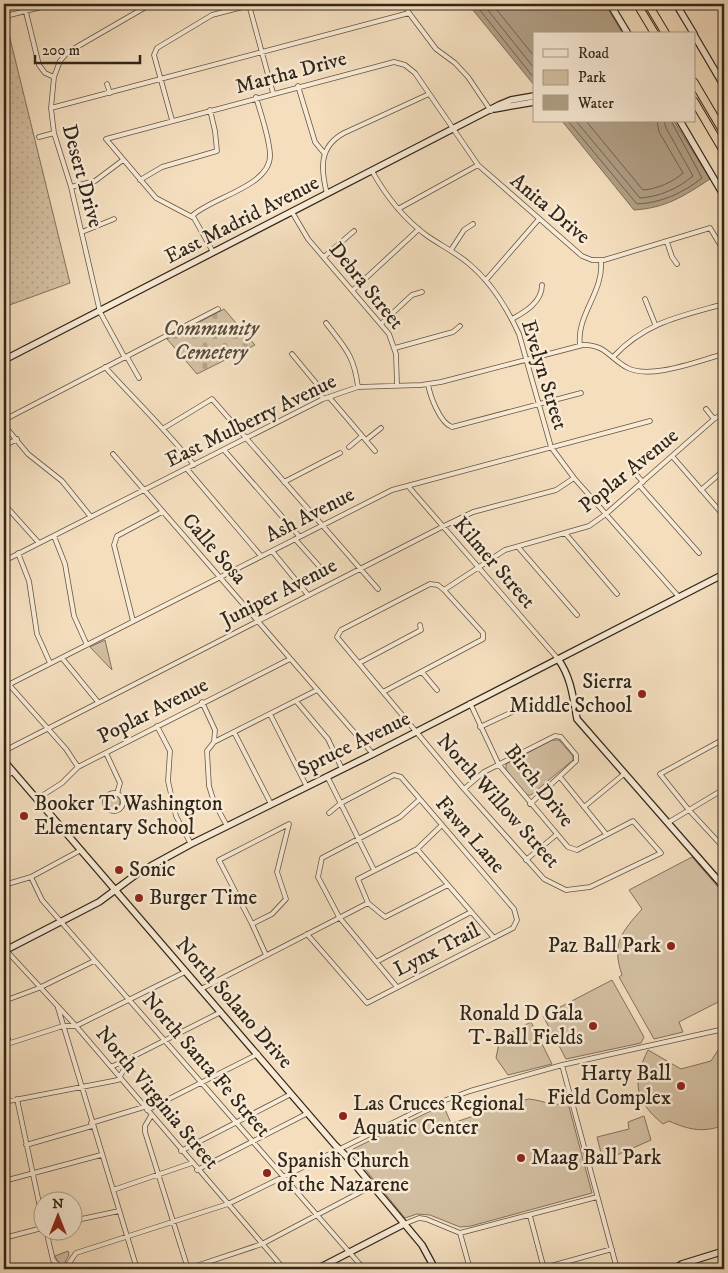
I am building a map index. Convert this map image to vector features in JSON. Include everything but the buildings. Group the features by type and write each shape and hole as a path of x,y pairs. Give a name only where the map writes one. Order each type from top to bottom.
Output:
{"highway":[{"path":"637,4 654,32"},
{"path":"648,4 665,32"},
{"path":"696,85 724,133"},
{"path":"696,104 724,152"}],"main road":[{"path":"610,4 627,32"},
{"path":"676,4 693,32"},
{"path":"696,37 724,86"},
{"name":"East Madrid Avenue","path":"4,360 511,100 533,96"},
{"name":"East Madrid Avenue","path":"493,110 533,102"},
{"path":"681,122 724,196"},
{"name":"Spruce Avenue","path":"4,950 99,902 138,873 191,844 306,785 373,754 724,574"},
{"path":"558,659 566,670 577,719 724,887"},
{"name":"North Solano Drive","path":"4,761 372,1186 422,1245 435,1267"},
{"path":"317,1269 404,1224"},
{"path":"674,1269 724,1251"}],"street":[{"path":"24,4 40,65 45,73 54,76 60,61 68,52 151,4"},
{"path":"6,16 53,4"},
{"path":"172,120 154,54 157,48 212,15 252,4 273,93"},
{"path":"405,4 409,13 436,49 455,63 493,110"},
{"path":"51,108 409,13"},
{"name":"Martha Drive","path":"123,160 106,139 298,86 397,62 411,68 453,130"},
{"name":"Desert Drive","path":"54,76 51,108 54,133 71,187 100,312 139,378"},
{"path":"107,84 110,93"},
{"path":"298,86 315,142 324,153"},
{"path":"327,194 322,171 324,153 331,143 342,134 429,94"},
{"path":"192,216 205,206 258,179 271,168 270,151 256,98"},
{"path":"140,180 162,167 217,151 210,110"},
{"name":"Anita Drive","path":"453,130 478,165 582,256 601,261 710,228 724,251"},
{"path":"39,137 54,133"},
{"path":"71,187 95,181 123,160 163,203 192,216 213,252"},
{"path":"398,209 478,165"},
{"name":"Evelyn Street","path":"372,171 398,209 419,229 451,250 486,280 512,318 526,359 551,447 574,478 679,597"},
{"name":"Debra Street","path":"292,212 306,235 324,258 382,323 391,336 395,348 397,385"},
{"path":"82,232 114,219"},
{"path":"486,280 539,219"},
{"path":"451,250 464,230 473,224"},
{"path":"353,290 419,229"},
{"path":"324,258 354,231"},
{"path":"667,242 672,257 677,264"},
{"path":"580,345 580,329 598,286 601,261"},
{"path":"512,318 535,302 541,294 542,285"},
{"path":"382,323 412,295 422,292"},
{"path":"646,299 655,324"},
{"path":"614,356 625,344 655,324 724,304"},
{"path":"4,420 218,309"},
{"path":"326,323 350,353 356,367 358,387"},
{"path":"395,348 453,332 460,326"},
{"name":"East Mulberry Avenue","path":"4,561 323,399 358,387 428,384 580,345 597,346 614,356 627,368 644,372 661,371 724,354"},
{"path":"292,354 316,383 323,399"},
{"path":"106,367 146,412 164,428 194,465"},
{"path":"428,384 432,400 446,424 452,428 581,393"},
{"path":"329,397 375,451"},
{"path":"164,428 212,398 378,589"},
{"path":"706,409 714,419"},
{"name":"Poplar Avenue","path":"444,590 479,568 490,558 518,546 589,526 606,514 714,419 724,413"},
{"name":"Ash Avenue","path":"4,687 392,490 650,421"},
{"path":"4,425 28,454 62,481 91,517"},
{"path":"366,440 381,428"},
{"path":"349,447 362,436"},
{"path":"4,446 16,440"},
{"path":"224,450 319,566"},
{"path":"284,482 340,453"},
{"name":"Calle Sosa","path":"113,454 373,754"},
{"path":"672,456 724,516"},
{"path":"187,469 261,556"},
{"path":"632,470 698,553"},
{"path":"702,490 724,470"},
{"name":"Juniper Avenue","path":"4,751 473,512 556,490 574,478"},
{"name":"Kilmer Street","path":"408,486 558,659"},
{"path":"4,504 39,543"},
{"path":"133,621 114,545 117,536 162,512"},
{"path":"565,533 618,594"},
{"path":"54,536 65,564 74,616 87,644"},
{"path":"518,546 577,615"},
{"path":"272,551 308,595"},
{"path":"18,554 29,581 37,634 50,663"},
{"name":"North Willow Street","path":"444,590 438,585 430,584 341,630 337,637 464,789 544,879 566,890 590,888 661,853 633,821"},
{"path":"383,692 483,639 483,633 444,590"},
{"path":"359,663 421,630 420,624"},
{"path":"62,658 98,702"},
{"name":"Poplar Avenue","path":"37,799 62,783 78,767 202,702 290,659"},
{"path":"422,672 437,690"},
{"path":"4,679 78,767"},
{"path":"227,826 214,802 209,786 207,751 214,742 317,690"},
{"path":"296,701 328,739 342,769"},
{"path":"202,702 215,730 214,742"},
{"name":"Birch Drive","path":"470,703 499,765 568,847 577,850 633,821"},
{"path":"480,727 527,705"},
{"path":"270,714 306,785"},
{"path":"157,726 170,752 168,781 176,816 191,844"},
{"path":"234,732 270,804"},
{"path":"464,789 484,772 555,736 561,737 576,755 576,761 530,804"},
{"path":"724,740 660,774 688,809 724,846"},
{"path":"106,753 120,783 117,794"},
{"path":"4,777 13,772"},
{"path":"584,807 624,774"},
{"name":"Fawn Lane","path":"341,803 394,775 401,777 514,909 517,920"},
{"path":"327,776 374,870"},
{"path":"560,777 606,834"},
{"path":"669,822 724,789"},
{"path":"111,793 117,794 122,798 122,805 118,810 109,810 105,806 106,797 111,793"},
{"path":"397,987 339,917 318,877 322,858 400,817 420,799"},
{"path":"329,813 341,803"},
{"path":"252,924 272,914 286,899 277,872 289,824 219,860 266,955"},
{"path":"442,825 417,849 358,879 368,903 385,917 448,885"},
{"path":"526,860 556,835"},
{"path":"417,849 494,938"},
{"path":"4,885 31,877 82,850"},
{"name":"North Santa Fe Street","path":"31,877 42,900 364,1269"},
{"path":"201,989 368,903"},
{"path":"376,962 471,912"},
{"name":"Lynx Trail","path":"307,934 367,1003 513,928 517,920"},
{"name":"North Virginia Street","path":"4,950 112,1067 151,1116 284,1269"},
{"path":"4,1001 40,988 94,961"},
{"path":"4,1045 63,1026 76,1026 185,972"},
{"path":"57,1006 137,1269"},
{"path":"112,1067 221,1012"},
{"path":"4,1024 9,1043"},
{"path":"48,1240 53,1260 63,1269 76,1253 228,1204 419,1110 470,1090 562,1065 724,1029"},
{"path":"26,1145 146,1108 202,1083 258,1054"},
{"path":"4,1102 118,1080 130,1058"},
{"path":"562,1065 617,1269"},
{"path":"181,1151 291,1094"},
{"path":"17,1099 36,1190"},
{"path":"197,1170 308,1113"},
{"path":"151,1116 145,1126 145,1132 188,1269 262,1244 372,1186"},
{"path":"4,1181 101,1155"},
{"path":"113,1190 192,1163"},
{"path":"404,1224 419,1218 426,1219 460,1233 597,1197"},
{"path":"82,1219 119,1211"},
{"path":"530,1216 542,1269 612,1249"},
{"path":"4,1238 32,1231"},
{"path":"460,1233 470,1269"},
{"path":"427,1269 435,1267"}],"green space":[{"path":"4,14 70,283 4,307"},
{"name":"Community Cemetery","path":"224,309 255,345 197,374 167,339"},
{"path":"105,640 112,670 90,647"},
{"path":"552,740 559,740 573,756 573,760 531,795 525,795 506,770 506,764"},
{"path":"112,796 116,796 120,802 116,808 112,808 108,804 108,800"},
{"name":"Paz Ball Park","path":"692,857 724,894 724,999 679,1022 683,1032 654,1039 619,977 622,975 618,954 620,939 642,909 629,890"},
{"name":"Ronald D Gala T-Ball Fields","path":"612,980 644,1037 641,1043 566,1059 543,1016"},
{"path":"531,1022 552,1064 508,1075 496,1058 500,1038"},
{"name":"Harty Ball Field Complex","path":"724,1041 724,1125 703,1130 683,1127 669,1121 663,1124 646,1107 639,1090 640,1072 648,1050 681,1069 711,1061"},
{"path":"529,1099 552,1104 568,1103 592,1193 471,1226 460,1227 430,1215 417,1214 405,1218 351,1152 353,1149 443,1105 451,1123 453,1123 511,1103"},
{"path":"644,1116 651,1140 617,1155 615,1152 602,1157 597,1137 629,1129 628,1122"},
{"path":"68,1251 69,1255 64,1264 60,1265 55,1256"}],"water":[{"path":"468,4 605,4 622,32 533,32 533,84"},
{"path":"563,122 675,122 710,179 683,196 665,204 634,210"}],"place":[{"name":"Sierra Middle School","path":"642,694"},
{"name":"Booker T. Washington Elementary School","path":"24,816"},
{"name":"Sonic","path":"119,870"},
{"name":"Burger Time","path":"139,898"},
{"name":"Paz Ball Park","path":"671,946"},
{"name":"Ronald D Gala T-Ball Fields","path":"593,1026"},
{"name":"Harty Ball Field Complex","path":"681,1086"},
{"name":"Las Cruces Regional Aquatic Center","path":"343,1116"},
{"name":"Maag Ball Park","path":"521,1158"},
{"name":"Spanish Church of the Nazarene","path":"267,1173"}]}
